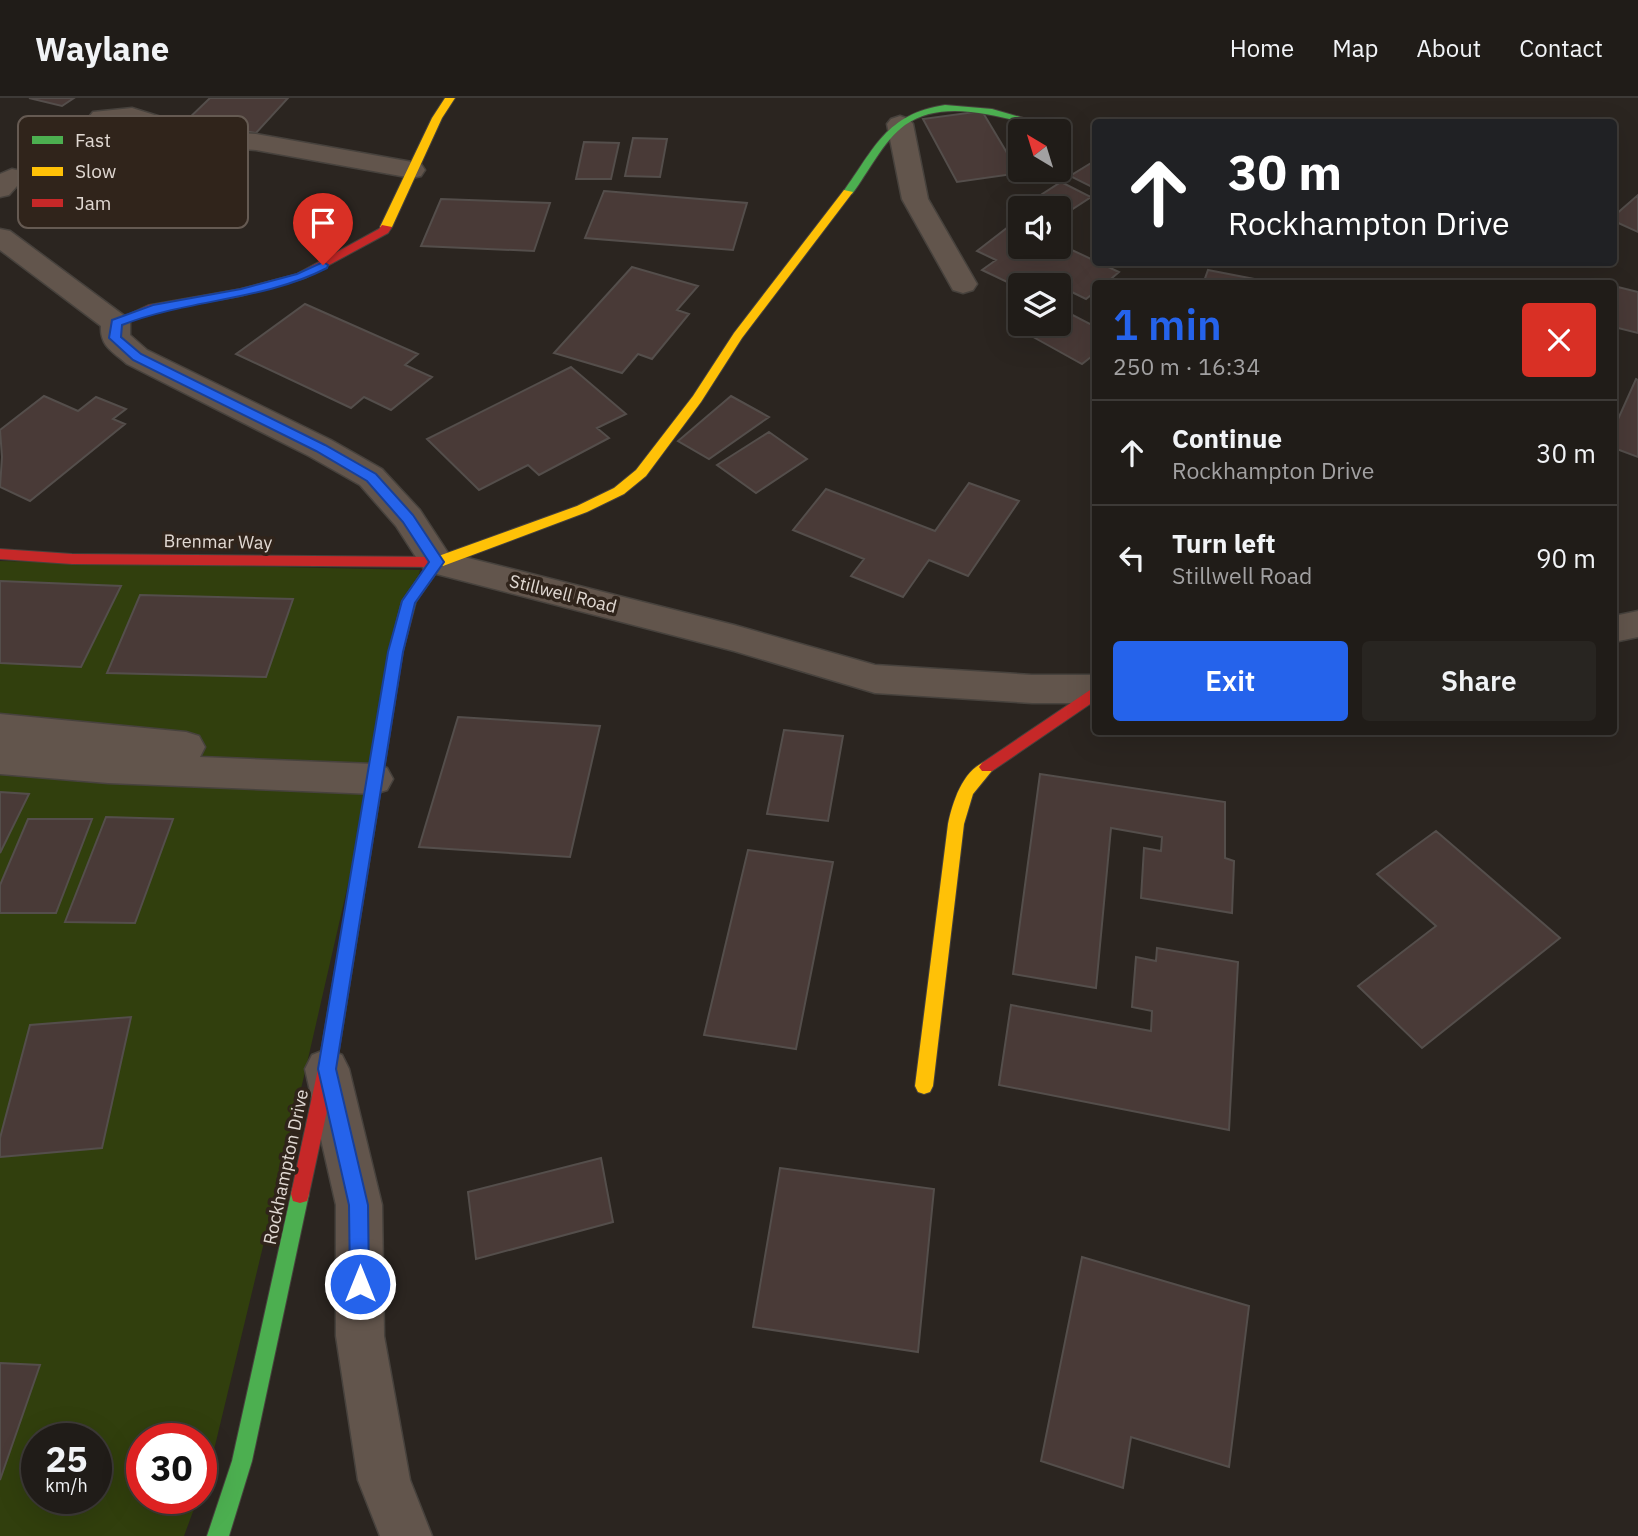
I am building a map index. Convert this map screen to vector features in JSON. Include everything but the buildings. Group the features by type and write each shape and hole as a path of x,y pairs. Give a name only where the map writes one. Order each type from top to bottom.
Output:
{"street":[{"path":"116,323 153,308 241,292 301,276 384,231 437,118 450,98"},
{"path":"116,323 115,338 137,357 320,448 371,477 408,518 437,562 582,509 619,491 640,473 696,399 738,336 900,124 932,109 972,106 1022,119"},
{"path":"900,124 915,199 963,284"},
{"path":"248,141 412,170"},
{"path":"0,237 116,323"},
{"name":"Brenmar Way","path":"0,554 72,559 437,562"},
{"name":"Stillwell Road","path":"437,562 734,638 875,679 1092,690"},
{"name":"Rockhampton Drive","path":"218,1536 242,1461 327,1069 396,652 409,601 437,562"},
{"path":"1617,628 1638,624"},
{"path":"924,1086 955,832 960,803 967,786 975,776 1092,693"},
{"path":"0,729 196,748 215,752 231,772"},
{"path":"0,759 108,768 374,779"},
{"path":"327,1069 359,1205 360,1336 384,1480 407,1536"}],"green space":[{"path":"0,561 420,570 305,1072 217,1437 217,1423 126,1423 126,1514 192,1514 184,1536 0,1536"}],"traffic: fast":[{"path":"848,192 895,128 915,115 930,110 961,108 1022,119"},
{"path":"356,895 396,651 409,601 437,562"},
{"path":"218,1536 242,1461 300,1194"}],"traffic: slow":[{"path":"386,227 437,118 450,98"},
{"path":"438,562 582,509 619,491 641,473 697,399 738,336 848,192"},
{"path":"924,1086 956,824 966,792 974,779 987,767"}],"traffic: jam":[{"path":"116,323 153,308 241,292 301,276 384,231 386,227"},
{"path":"0,554 72,559 438,562"},
{"path":"987,767 1092,695"},
{"path":"300,1194 327,1069 356,895"}],"route":[{"path":"323,265 301,276 241,292 153,308 116,323 115,338 137,357 320,448 371,477 408,518 437,562 409,601 396,652 327,1069 359,1205 360,1284"}]}
